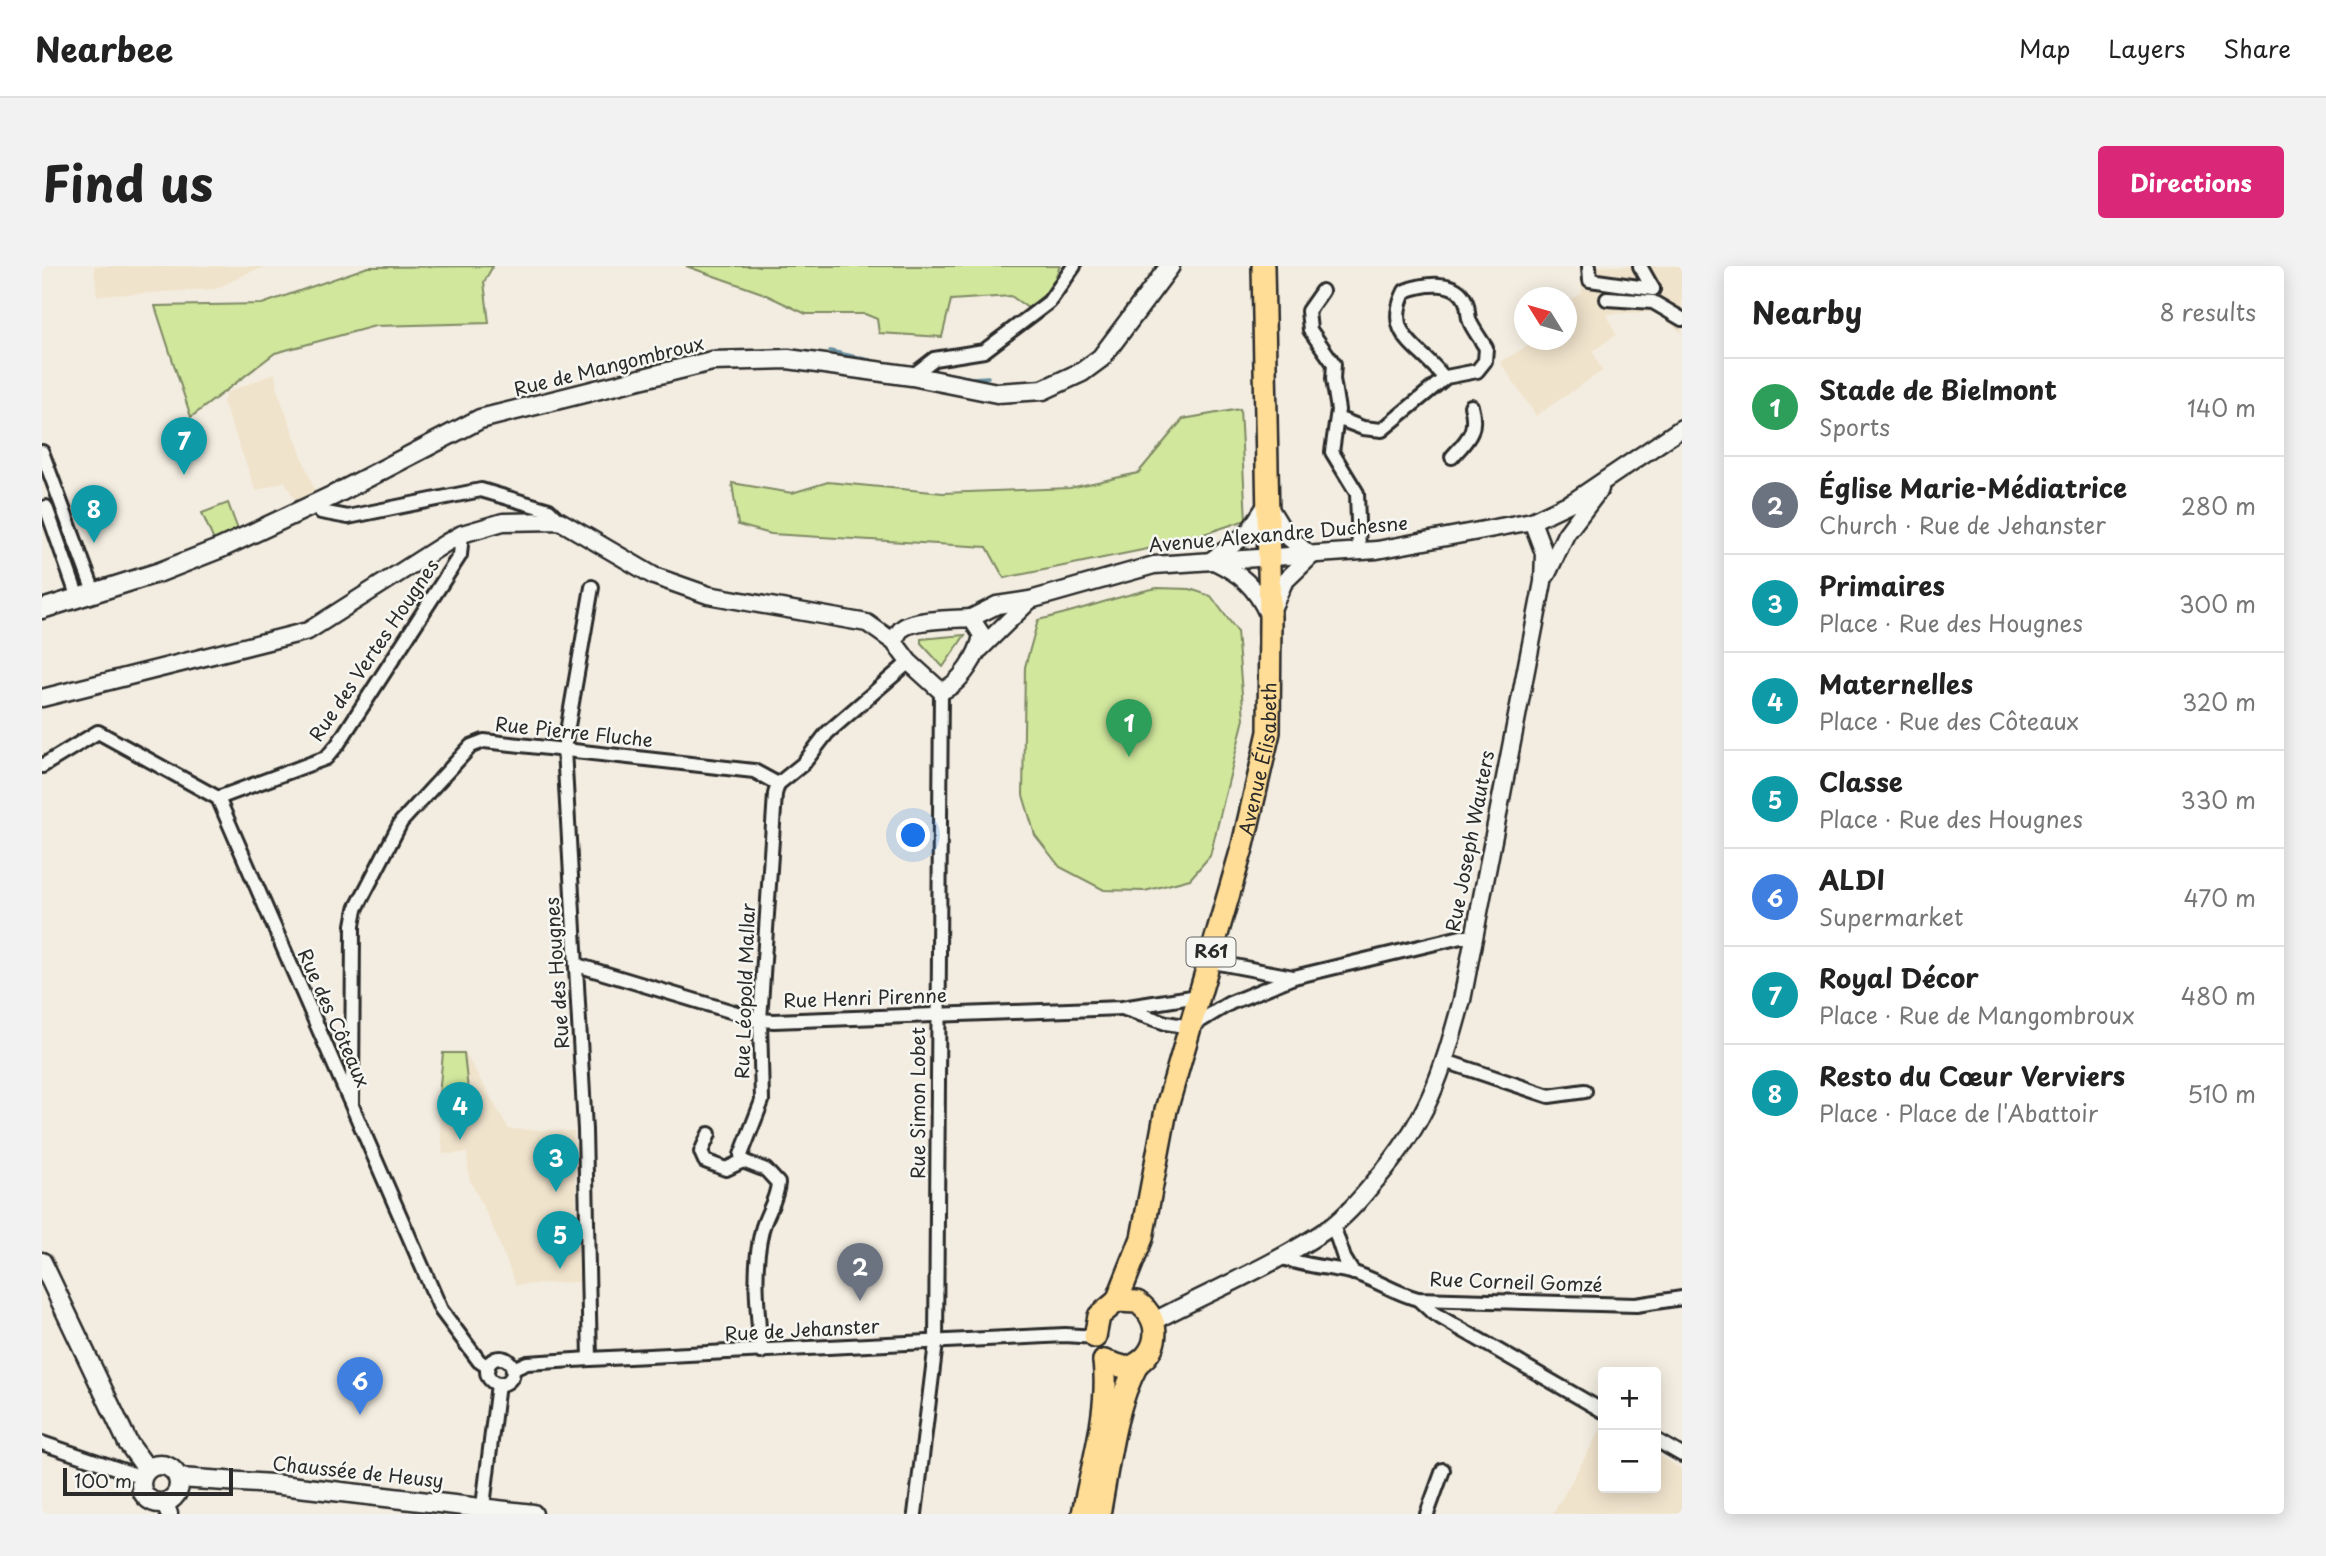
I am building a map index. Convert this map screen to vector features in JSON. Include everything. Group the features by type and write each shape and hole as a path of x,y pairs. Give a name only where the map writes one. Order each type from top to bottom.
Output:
{"highway":[{"name":"Avenue Élisabeth","path":"1117,1301 1142,1238 1166,1110 1243,845 1269,732 1270,618 1263,266"},
{"name":"Avenue Élisabeth","path":"1142,1238 1149,1314"},
{"path":"1117,1301 1129,1300 1149,1314"},
{"name":"R61","path":"1095,1337 1099,1316 1117,1301"},
{"name":"R61","path":"1099,1514 1127,1384 1137,1365 1152,1350 1155,1340 1149,1314"},
{"path":"1083,1514 1107,1380 1104,1361 1118,1367 1137,1365"}],"main road":[{"name":"Rue de Mangombroux","path":"42,609 211,552 314,504 480,419 712,361 788,359 912,376 997,393 1022,394 1061,382 1101,358 1170,266"},
{"path":"42,1262 144,1473 141,1488 147,1498 167,1508 176,1494 179,1478 165,1465 144,1473"},
{"name":"Chaussée de Heusy","path":"179,1478 483,1506 533,1514"}],"street":[{"path":"912,376 934,359 984,351 1049,302 1074,266"},
{"path":"1589,266 1590,280 1653,289"},
{"path":"1640,266 1664,308"},
{"path":"1336,418 1363,428 1382,430 1444,379 1477,371 1485,360 1486,348 1469,322 1466,300 1457,291 1439,284 1419,285 1405,291 1398,306 1398,323 1404,339 1425,354 1444,379"},
{"path":"1322,291 1308,311 1310,330 1334,364 1336,418 1332,452 1344,476 1354,484 1362,551"},
{"path":"1607,299 1638,299 1664,308 1682,319"},
{"path":"1452,457 1468,439 1475,423 1471,406"},
{"path":"1543,582 1556,551 1607,480 1682,428"},
{"path":"42,452 59,496 49,505 86,595"},
{"name":"Avenue Alexandre Duchesne","path":"894,642 901,629 915,623 971,618 997,605 1030,600 1154,565 1362,551 1537,520 1607,480"},
{"path":"314,504 321,512 348,517 481,490 549,510 559,521 654,576 708,595 867,623 894,642 909,662 941,691"},
{"path":"1267,505 1286,535 1311,556 1284,582 1270,618 1258,592 1247,580 1212,560 1248,533 1267,505"},
{"path":"1537,520 1553,527 1556,551"},
{"path":"1537,520 1544,553 1543,582"},
{"path":"42,698 308,631 462,534 503,522 559,521"},
{"name":"Rue des Vertes Hougnes","path":"218,798 326,758 338,744 460,555 462,534"},
{"name":"Rue Joseph Wauters","path":"1149,1314 1280,1257 1333,1225 1361,1198 1419,1125 1445,1061 1462,1000 1472,937 1543,582"},
{"name":"Rue des Hougnes","path":"590,1359 586,1157 564,750 592,586"},
{"name":"Avenue Alexandre Duchesne","path":"941,691 951,688 980,649 1030,600"},
{"path":"971,618 982,635 980,649"},
{"path":"778,784 804,763 827,733 909,662"},
{"name":"Rue Simon Lobet","path":"915,1514 936,1342 941,691"},
{"path":"42,766 98,732 218,798"},
{"name":"Rue Pierre Fluche","path":"352,1108 353,925 356,909 396,830 477,742 754,771 778,784"},
{"name":"Rue Léopold Mallar","path":"743,1161 742,1149 762,1101 761,1020 771,824 778,784"},
{"name":"Rue des Côteaux","path":"218,798 441,1310 483,1364"},
{"path":"1189,1027 1230,1003 1294,977 1461,937 1472,937"},
{"path":"1208,961 1294,977"},
{"name":"Rue Henri Pirenne","path":"576,965 761,1020 1122,1008 1198,996"},
{"name":"Rue Henri Pirenne","path":"1122,1008 1166,1023 1189,1027"},
{"path":"1445,1061 1549,1096 1585,1091"},
{"path":"709,1134 701,1152 705,1161 726,1169 743,1161 766,1170 778,1183 762,1229 758,1255 756,1280 761,1352"},
{"path":"1333,1225 1344,1258 1353,1273"},
{"name":"Rue Corneil Gomzé","path":"1280,1257 1295,1263 1353,1273 1396,1294 1418,1299 1636,1305 1682,1298"},
{"path":"1418,1299 1433,1313 1598,1407"},
{"name":"Rue de Jehanster","path":"483,1364 503,1358 510,1362 513,1369 527,1363 590,1359 1095,1337"},
{"path":"483,1364 489,1378 498,1384"},
{"path":"498,1384 511,1378 513,1369"},
{"path":"483,1506 498,1384"},
{"path":"108,1465 119,1457 128,1443"},
{"path":"1661,1443 1682,1455"},
{"path":"43,1447 144,1473"},
{"path":"1427,1514 1443,1469"}],"shaded area":[{"path":"94,266 272,266 252,271 216,289 97,296"},
{"path":"1581,266 1682,266 1682,333 1657,312 1607,314 1616,335 1593,351 1602,371 1536,416 1500,362 1521,350 1577,350 1577,296 1582,293"},
{"path":"275,373 277,389 316,494 296,503 285,481 256,491 223,402 226,393"},
{"path":"443,1053 465,1053 509,1129 574,1131 579,1282 516,1285 469,1178 467,1153 443,1154 438,1106"},
{"path":"1598,1434 1598,1493 1661,1493 1661,1457 1682,1469 1682,1514 1553,1514"}],"green space":[{"path":"493,266 484,282 489,323 375,326 275,353 191,417 155,306 262,304 368,267"},
{"path":"686,266 1060,266 1050,290 1028,308 1011,296 951,300 942,337 879,333 877,319 865,314 806,314 762,293"},
{"path":"1240,409 1246,520 1177,543 1004,578 987,547 771,534 738,525 732,483 792,493 828,482 943,493 1070,488 1138,473 1183,419"},
{"path":"228,503 238,530 214,541 202,513"},
{"path":"1157,588 1190,589 1211,596 1237,631 1244,719 1210,856 1190,879 1145,891 1104,890 1060,867 1035,835 1023,795 1025,667 1038,620"},
{"path":"965,635 943,667 921,643 921,639"},
{"path":"443,1053 464,1053 470,1109 459,1104 438,1106"}],"waterway":[{"path":"830,351 874,361"},
{"path":"926,370 972,378 988,377"}],"place":[{"name":"Royal Décor","path":"184,475"},
{"name":"Resto du Cœur Verviers","path":"94,543"},
{"name":"Stade de Bielmont","path":"1129,757"},
{"name":"Maternelles","path":"460,1140"},
{"name":"Primaires","path":"556,1192"},
{"name":"Classe","path":"560,1269"},
{"name":"Église Marie-Médiatrice","path":"860,1301"},
{"name":"ALDI","path":"360,1415"}]}
